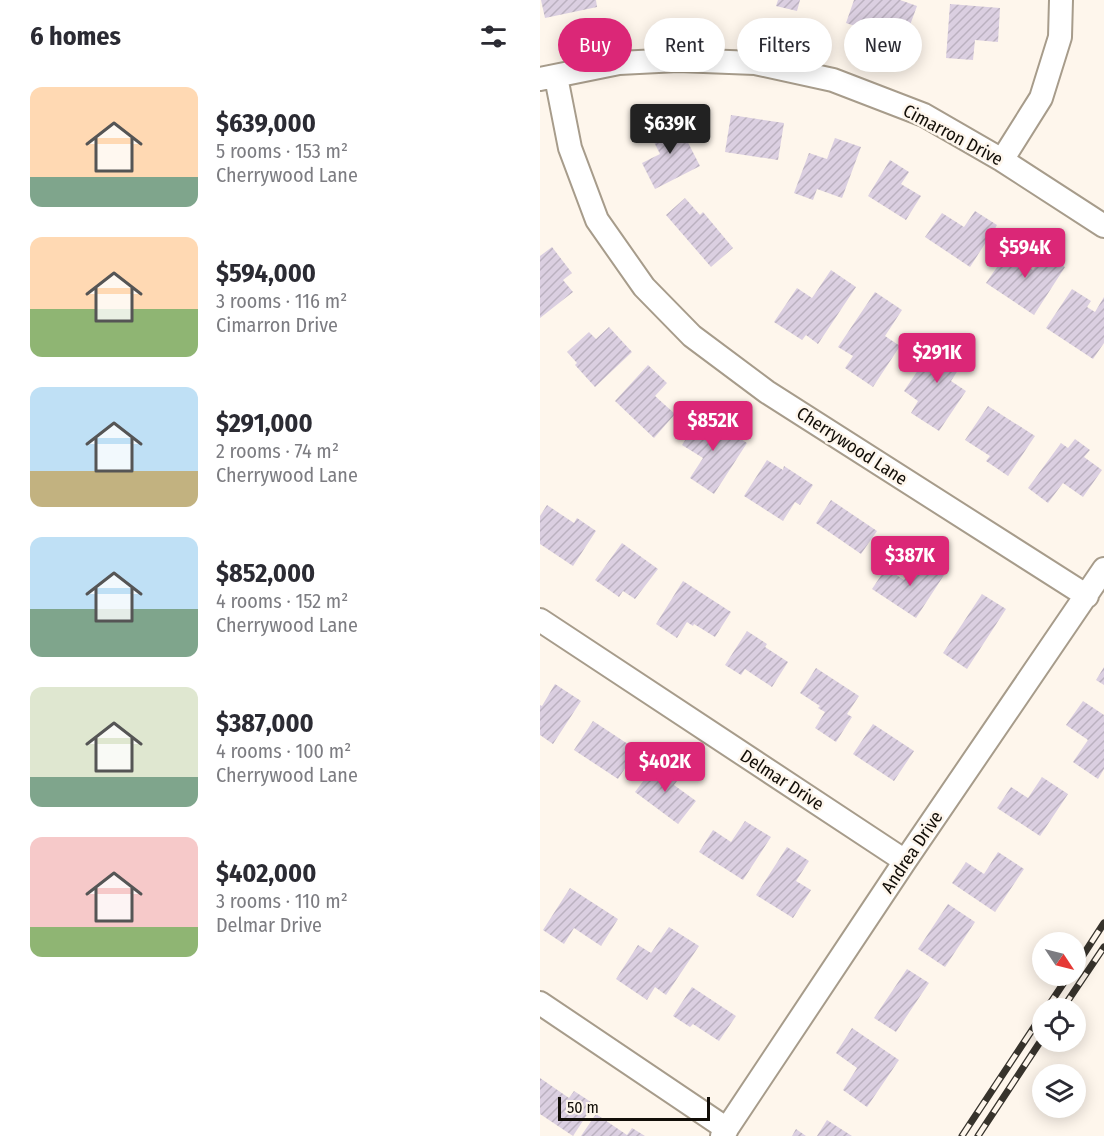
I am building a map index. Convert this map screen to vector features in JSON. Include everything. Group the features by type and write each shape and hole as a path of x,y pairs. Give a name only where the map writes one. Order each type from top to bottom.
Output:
{"street":[{"path":"1002,160 1041,98 1060,37 1061,0"},
{"name":"Cimarron Drive","path":"548,78 619,63 678,60 755,63 833,80 924,115 1002,160 1104,226"},
{"name":"Cherrywood Lane","path":"548,78 570,148 597,219 644,287 692,336 767,392 1087,596"},
{"name":"Andrea Drive","path":"725,1132 905,861 1104,569"},
{"name":"Delmar Drive","path":"540,620 905,861"},
{"path":"540,1004 725,1132"}],"building":[{"path":"541,0 596,0 597,7 545,18"},
{"path":"778,0 800,0 797,11 776,6"},
{"path":"854,0 900,0 917,6 913,18 848,18"},
{"path":"950,4 1000,8 998,42 975,40 973,60 946,58"},
{"path":"731,115 784,123 778,160 725,152"},
{"path":"676,119 700,166 655,189 642,163 660,154 649,132"},
{"path":"835,138 861,147 842,198 817,189 813,200 794,193 809,153 827,159"},
{"path":"890,160 909,172 901,184 921,196 906,220 868,196"},
{"path":"685,198 700,215 703,212 733,248 711,267 666,215"},
{"path":"975,211 997,225 970,267 925,237 942,213 964,227"},
{"path":"552,247 572,273 563,280 573,292 540,318 540,256"},
{"path":"1011,247 1030,260 1026,265 1033,270 1044,254 1065,267 1034,315 986,283"},
{"path":"831,270 856,287 818,344 806,335 802,340 774,322 797,288 812,298"},
{"path":"1072,289 1091,301 1087,307 1095,312 1104,297 1104,343 1093,359 1046,328"},
{"path":"875,292 902,310 885,336 900,346 873,387 845,368 853,356 838,347"},
{"path":"609,327 632,352 595,387 575,365 577,363 567,352 589,332 596,339"},
{"path":"941,336 968,355 951,381 966,391 939,431 911,413 918,401 904,391"},
{"path":"648,365 667,383 655,396 675,414 654,438 615,401"},
{"path":"988,406 1035,436 1008,476 986,461 990,456 965,440"},
{"path":"702,414 747,443 714,494 690,478 703,458 682,445"},
{"path":"1075,439 1090,450 1084,457 1102,470 1083,497 1063,483 1048,503 1028,488 1061,443 1068,448"},
{"path":"767,460 783,470 784,466 813,485 800,505 795,502 783,521 744,496"},
{"path":"831,500 877,531 861,554 816,523"},
{"path":"547,505 574,523 577,518 596,531 573,566 540,544 540,516"},
{"path":"622,543 658,569 635,599 623,591 619,597 595,580"},
{"path":"918,558 944,575 916,618 872,589 886,568 904,580"},
{"path":"683,581 731,612 715,637 687,622 677,638 656,624"},
{"path":"982,594 1006,609 967,669 943,653"},
{"path":"747,631 767,644 765,647 788,662 772,687 745,669 741,675 725,665"},
{"path":"1104,667 1104,685 1096,680"},
{"path":"816,668 859,696 847,714 852,717 836,742 815,728 825,712 800,693"},
{"path":"555,684 581,701 553,744 540,735 540,705 542,706"},
{"path":"1083,701 1104,715 1104,769 1098,779 1073,762 1088,740 1066,725"},
{"path":"593,721 637,750 618,779 574,750"},
{"path":"873,724 914,751 894,781 853,754"},
{"path":"658,761 680,777 674,785 696,801 678,824 635,792"},
{"path":"1042,777 1068,794 1040,836 997,808 1011,787 1028,798"},
{"path":"745,821 771,837 743,880 699,852 713,830 731,842"},
{"path":"787,847 809,861 796,881 811,890 793,918 756,895"},
{"path":"998,852 1024,869 995,912 952,883 966,862 984,874"},
{"path":"570,888 618,919 601,946 574,928 564,944 543,930"},
{"path":"948,904 975,922 945,967 918,949"},
{"path":"669,927 699,946 666,995 655,987 647,1000 616,979 638,945 651,953"},
{"path":"907,969 929,983 896,1032 874,1018"},
{"path":"692,987 736,1016 719,1041 693,1024 690,1027 673,1016"},
{"path":"852,1028 899,1060 867,1107 843,1090 857,1068 836,1053"},
{"path":"540,1078 569,1098 574,1091 594,1104 573,1136 540,1114"},
{"path":"596,1114 627,1135 632,1128 645,1136 581,1136"},
{"path":"827,1120 852,1136 817,1136"},
{"path":"796,1129 806,1136 792,1136"}],"railway":[{"path":"1086,951 1104,923"},
{"path":"1070,998 1104,947"},
{"path":"1054,998 1062,986"},
{"path":"962,1136 1032,1030"},
{"path":"978,1136 1033,1052"}]}
